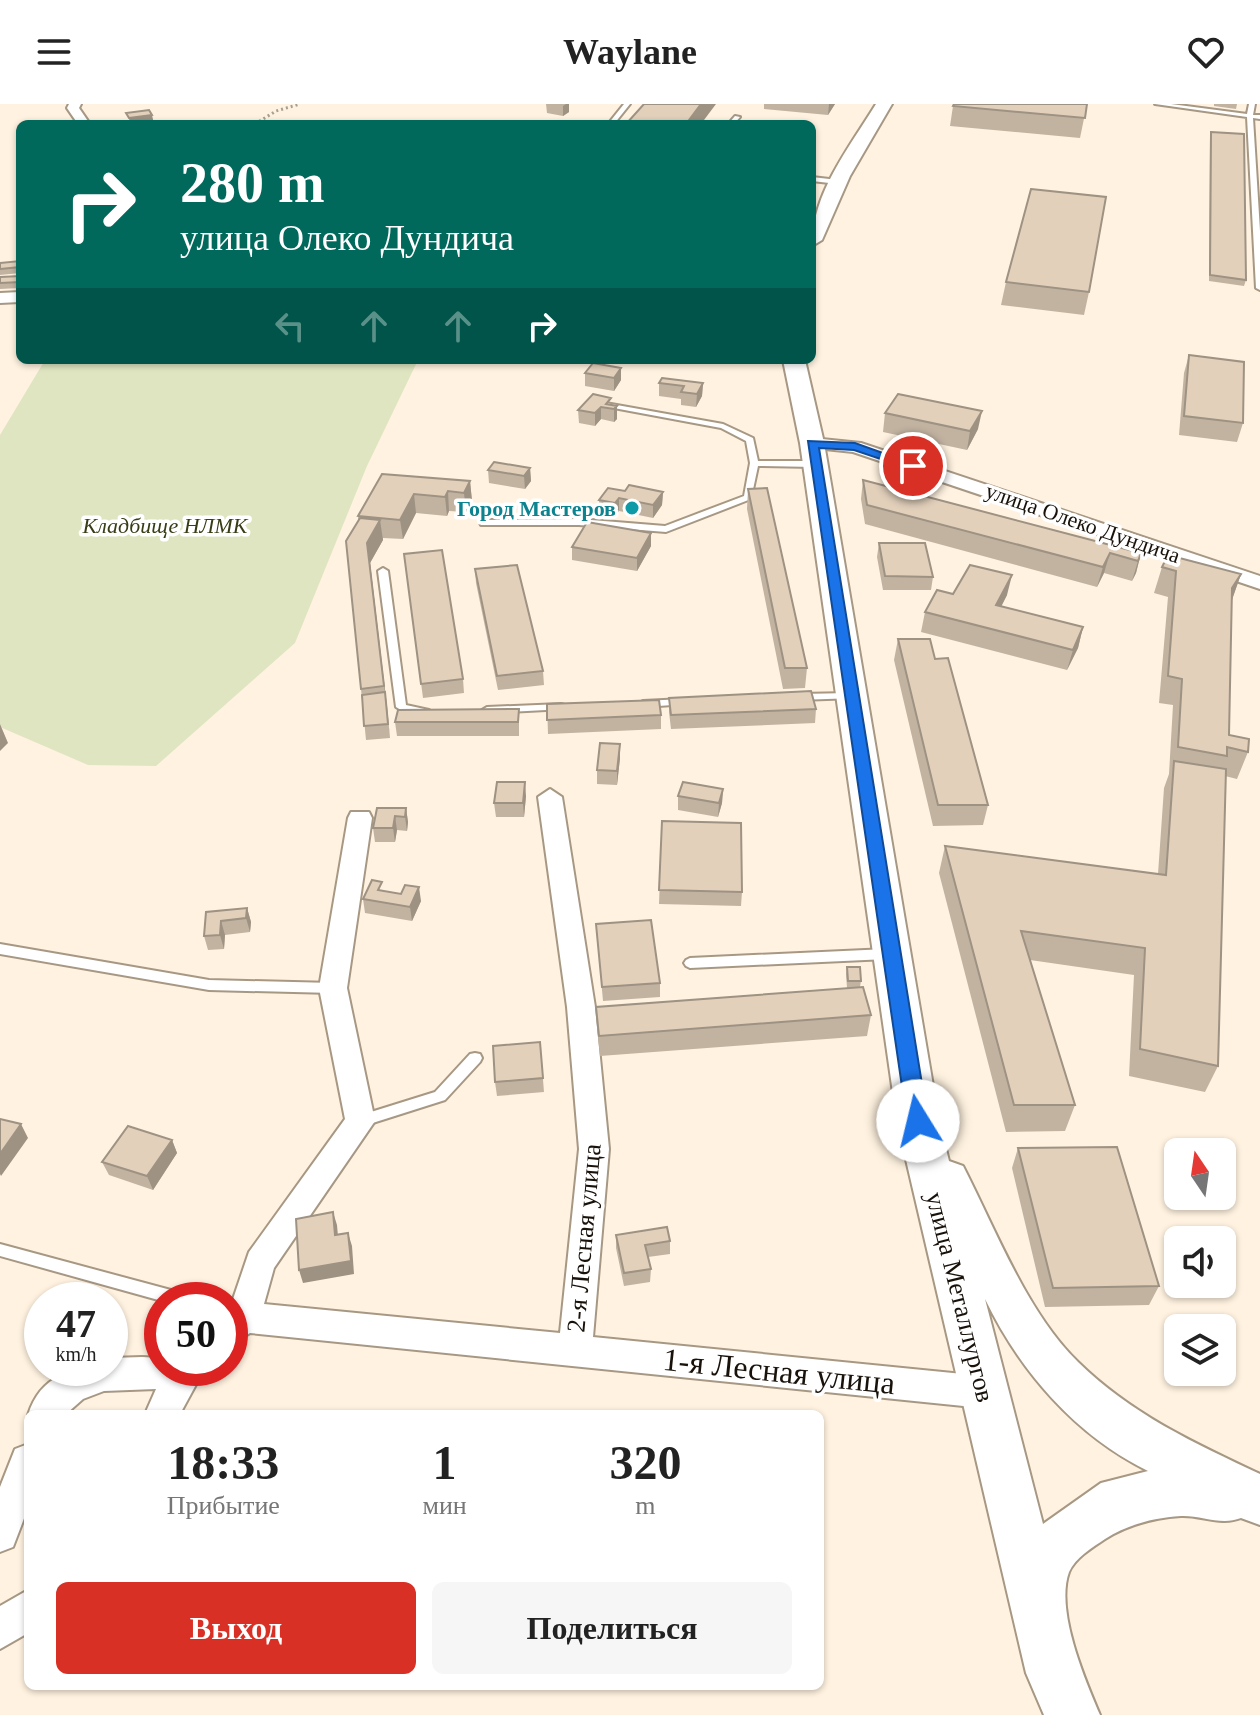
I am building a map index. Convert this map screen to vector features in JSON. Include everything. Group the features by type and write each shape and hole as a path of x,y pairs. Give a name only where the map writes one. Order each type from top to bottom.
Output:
{"main road":[{"path":"816,229 838,182 884,104"},
{"name":"улица Металлургов","path":"795,364 814,454 918,1121 1041,1616"},
{"path":"918,1121 1018,1319 1060,1377 1142,1443 1260,1500"},
{"path":"1060,1701 1041,1616 1044,1563 1068,1534 1119,1501 1183,1491 1260,1500"}],"street":[{"name":"улица Олеко Дундича","path":"814,454 855,447 1260,583"},
{"name":"2-я Лесная улица","path":"248,1321 575,1350 594,1149 581,1007 550,797"},
{"path":"360,818 333,988 360,1121"},
{"name":"2-я Лесная улица","path":"248,1290 260,1262 360,1121"},
{"name":"1-я Лесная улица","path":"575,1350 983,1392"},
{"path":"48,1410 60,1392 81,1380 144,1372"},
{"path":"164,1410 177,1386"},
{"path":"0,1534 24,1471"},
{"path":"0,1630 24,1612"}],"lane":[{"path":"614,120 627,104"},
{"path":"1158,104 1206,107 1260,117"},
{"path":"1252,104 1250,116 1260,288"},
{"path":"816,179 838,182"},
{"path":"484,523 579,522 666,529 748,497 754,463 750,440 723,426 603,404"},
{"path":"754,463 814,454"},
{"path":"383,571 401,707 417,713 432,712"},
{"path":"791,698 851,696"},
{"path":"635,704 698,702"},
{"path":"479,710 573,707"},
{"path":"0,949 209,985 333,988"},
{"path":"690,963 890,954"},
{"path":"360,1121 440,1096 475,1058"},
{"path":"0,1250 144,1290"}],"path":[{"path":"261,120 276,111 300,104"}],"green space":[{"name":"Кладбище НЛМК","path":"43,364 416,364 367,466 295,643 156,766 88,765 0,727 0,435"}],"building":[{"path":"644,104 701,104 689,120 630,120"},
{"path":"954,104 1087,104 1085,118"},
{"path":"149,110 152,115 129,118 126,113"},
{"path":"1211,132 1244,134 1246,280 1210,275"},
{"path":"1031,189 1106,197 1089,292 1006,282"},
{"path":"16,261 16,267 0,269 0,263"},
{"path":"16,276 16,282 0,283 0,277"},
{"path":"1189,355 1244,362 1243,423 1184,416"},
{"path":"592,364 621,368 614,378 585,373"},
{"path":"662,378 703,383 697,394 681,392 684,386 659,383"},
{"path":"593,394 611,398 606,404 617,406 614,409 601,407 595,413 578,410"},
{"path":"898,394 982,411 970,431 885,413"},
{"path":"494,462 530,468 524,476 488,470"},
{"path":"382,474 470,481 464,493 448,491 445,497 414,494 400,520 358,516"},
{"path":"863,480 1141,553 1138,561 1110,553 1103,567 867,505"},
{"path":"629,485 663,492 653,505 619,498 615,503 599,500 608,488 625,491"},
{"path":"767,488 807,668 785,668 748,489"},
{"path":"360,518 380,520 367,543 384,686 361,689 346,541"},
{"path":"587,522 651,533 637,558 572,547"},
{"path":"879,543 925,543 933,577 885,576"},
{"path":"442,550 463,679 421,684 404,554"},
{"path":"1168,555 1241,574 1232,588 1229,735 1249,739 1248,752 1227,747 1227,756 1178,747 1182,679 1168,676 1176,571 1162,567"},
{"path":"517,565 543,671 497,676 475,569"},
{"path":"970,565 1012,575 996,605 1083,627 1073,650 925,612 937,590 953,594"},
{"path":"898,639 930,639 935,659 948,658 988,805 938,805"},
{"path":"811,691 816,709 671,715 669,698"},
{"path":"385,692 388,724 364,726 362,695"},
{"path":"659,700 661,715 547,720 547,704"},
{"path":"519,709 518,722 395,722 398,710"},
{"path":"600,743 620,744 617,771 597,770"},
{"path":"1174,761 1226,769 1218,1066 1140,1049 1145,948 1021,931 1075,1105 1014,1105 945,846 1166,875"},
{"path":"497,782 525,782 523,803 494,803"},
{"path":"683,782 723,789 719,803 678,796"},
{"path":"377,808 406,808 405,817 395,816 393,828 373,828"},
{"path":"662,821 741,823 742,892 659,890"},
{"path":"372,880 382,882 378,890 401,894 405,885 419,887 410,907 363,899"},
{"path":"247,908 246,918 221,921 220,935 204,936 206,912"},
{"path":"651,920 660,983 602,987 596,924"},
{"path":"847,967 860,967 861,981 848,981"},
{"path":"863,987 871,1015 599,1036 596,1007"},
{"path":"540,1042 543,1078 495,1082 493,1046"},
{"path":"0,1119 21,1124 0,1154"},
{"path":"128,1126 172,1140 147,1176 102,1162"},
{"path":"1117,1147 1159,1286 1053,1288 1018,1148"},
{"path":"333,1212 335,1235 348,1233 351,1261 299,1270 296,1219"},
{"path":"667,1227 670,1241 645,1245 651,1269 624,1273 616,1235"}],"place":[{"name":"Город Мастеров","path":"632,508"}],"route":[{"path":"913,466 855,447 812,443 918,1121"}]}
